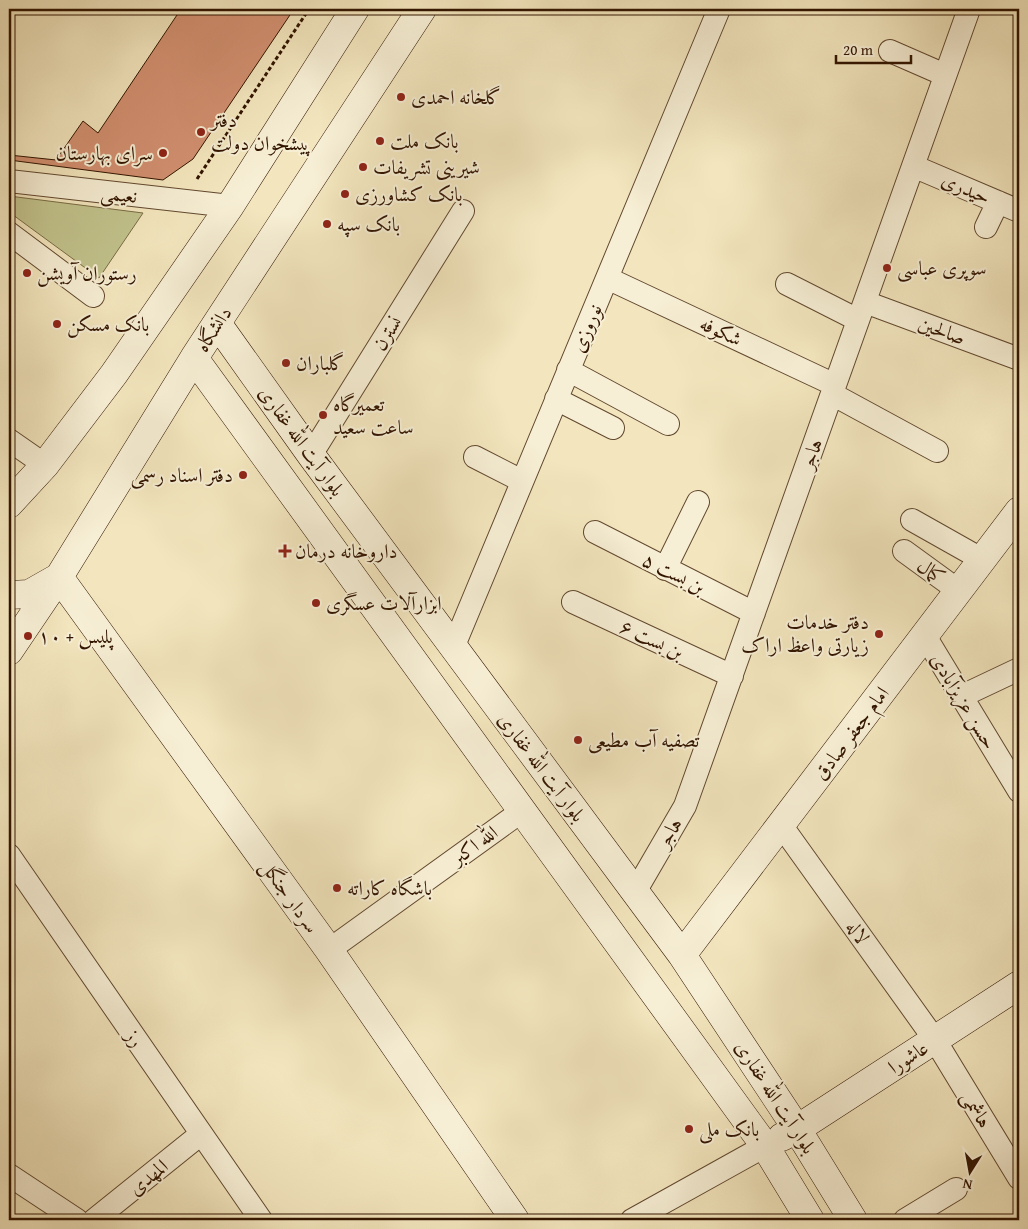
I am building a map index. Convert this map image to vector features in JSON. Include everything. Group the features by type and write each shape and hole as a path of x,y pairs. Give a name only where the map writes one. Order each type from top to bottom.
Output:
{"main road":[{"path":"9,504 44,465 114,374 230,206 356,9"},
{"name":"دانشگاه","path":"9,651 58,577 194,358 422,9"},
{"name":"بلوار آیت الله غفاری","path":"217,323 453,648 682,955 797,1129 853,1220"},
{"name":"بلوار آیت الله غفاری","path":"194,358 765,1146 810,1220"},
{"name":"امام جعفر صادق","path":"682,955 1019,511"},
{"path":"9,595 29,594 58,577"},
{"name":"سردار جنگل","path":"58,577 329,950 515,1220"},
{"name":"عاشورا","path":"765,1146 797,1129 1019,985"}],"street":[{"name":"نوروزی","path":"453,648 719,9"},
{"name":"هاجر","path":"635,892 685,806 969,9"},
{"path":"890,51 945,76"},
{"name":"حیدری","path":"913,166 1019,211"},
{"name":"نعیمی","path":"9,181 230,206"},
{"path":"986,227 998,202"},
{"name":"نسترن","path":"311,455 463,212"},
{"path":"9,234 93,296"},
{"name":"شکوفه","path":"607,278 834,390 937,451"},
{"name":"صالحین","path":"786,284 862,311 1019,359"},
{"path":"568,370 668,424"},
{"path":"556,399 614,428"},
{"path":"9,440 44,465"},
{"path":"475,457 522,481"},
{"path":"665,569 698,502"},
{"path":"912,520 982,560"},
{"name":"بن بست ۵","path":"595,532 754,613"},
{"name":"کمال","path":"904,551 959,591"},
{"name":"بن بست ۶","path":"573,602 732,676"},
{"name":"حسن عزیزآبادی","path":"925,636 1019,791"},
{"path":"962,696 1019,669"},
{"name":"الله اکبر","path":"329,950 522,811"},
{"name":"لاله","path":"781,825 935,1040"},
{"name":"رز","path":"9,855 261,1220"},
{"name":"هاشمی","path":"935,1040 1019,1178"},
{"name":"المهدی","path":"94,1220 201,1134"},
{"path":"632,1220 765,1146"},
{"path":"9,1175 77,1220"},
{"path":"905,1220 956,1189"}],"path":[{"path":"183,201 309,9"}],"green space":[{"path":"9,196 143,213 99,278 9,212"}],"building":[{"path":"181,9 294,9 193,159 163,180 9,160 9,155 56,160 83,121 98,133"},
{"path":"9,76 14,76 9,114"}],"place":[{"name":"گلخانه احمدی","path":"401,97"},
{"name":"دفتر پیشخوان دولت","path":"201,132"},
{"name":"بانک ملت","path":"380,141"},
{"name":"سرای بهارستان","path":"163,153"},
{"name":"شیرینی تشریفات","path":"363,167"},
{"name":"بانک کشاورزی","path":"345,194"},
{"name":"بانک سپه","path":"327,224"},
{"name":"سوپری عباسی","path":"887,268"},
{"name":"رستوران آویشن","path":"27,273"},
{"name":"بانک مسکن","path":"57,324"},
{"name":"گلباران","path":"286,363"},
{"name":"تعمیرگاه ساعت سعید","path":"323,415"},
{"name":"دفتر اسناد رسمی","path":"243,475"},
{"name":"داروخانه درمان","path":"285,551"},
{"name":"ابزارآلات عسگری","path":"316,603"},
{"name":"دفتر خدمات زیارتی واعظ اراک","path":"879,634"},
{"name":"پلیس + ۱۰","path":"28,636"},
{"name":"تصفیه آب مطیعی","path":"578,740"},
{"name":"باشگاه کاراته","path":"337,888"},
{"name":"بانک ملی","path":"689,1129"}]}
